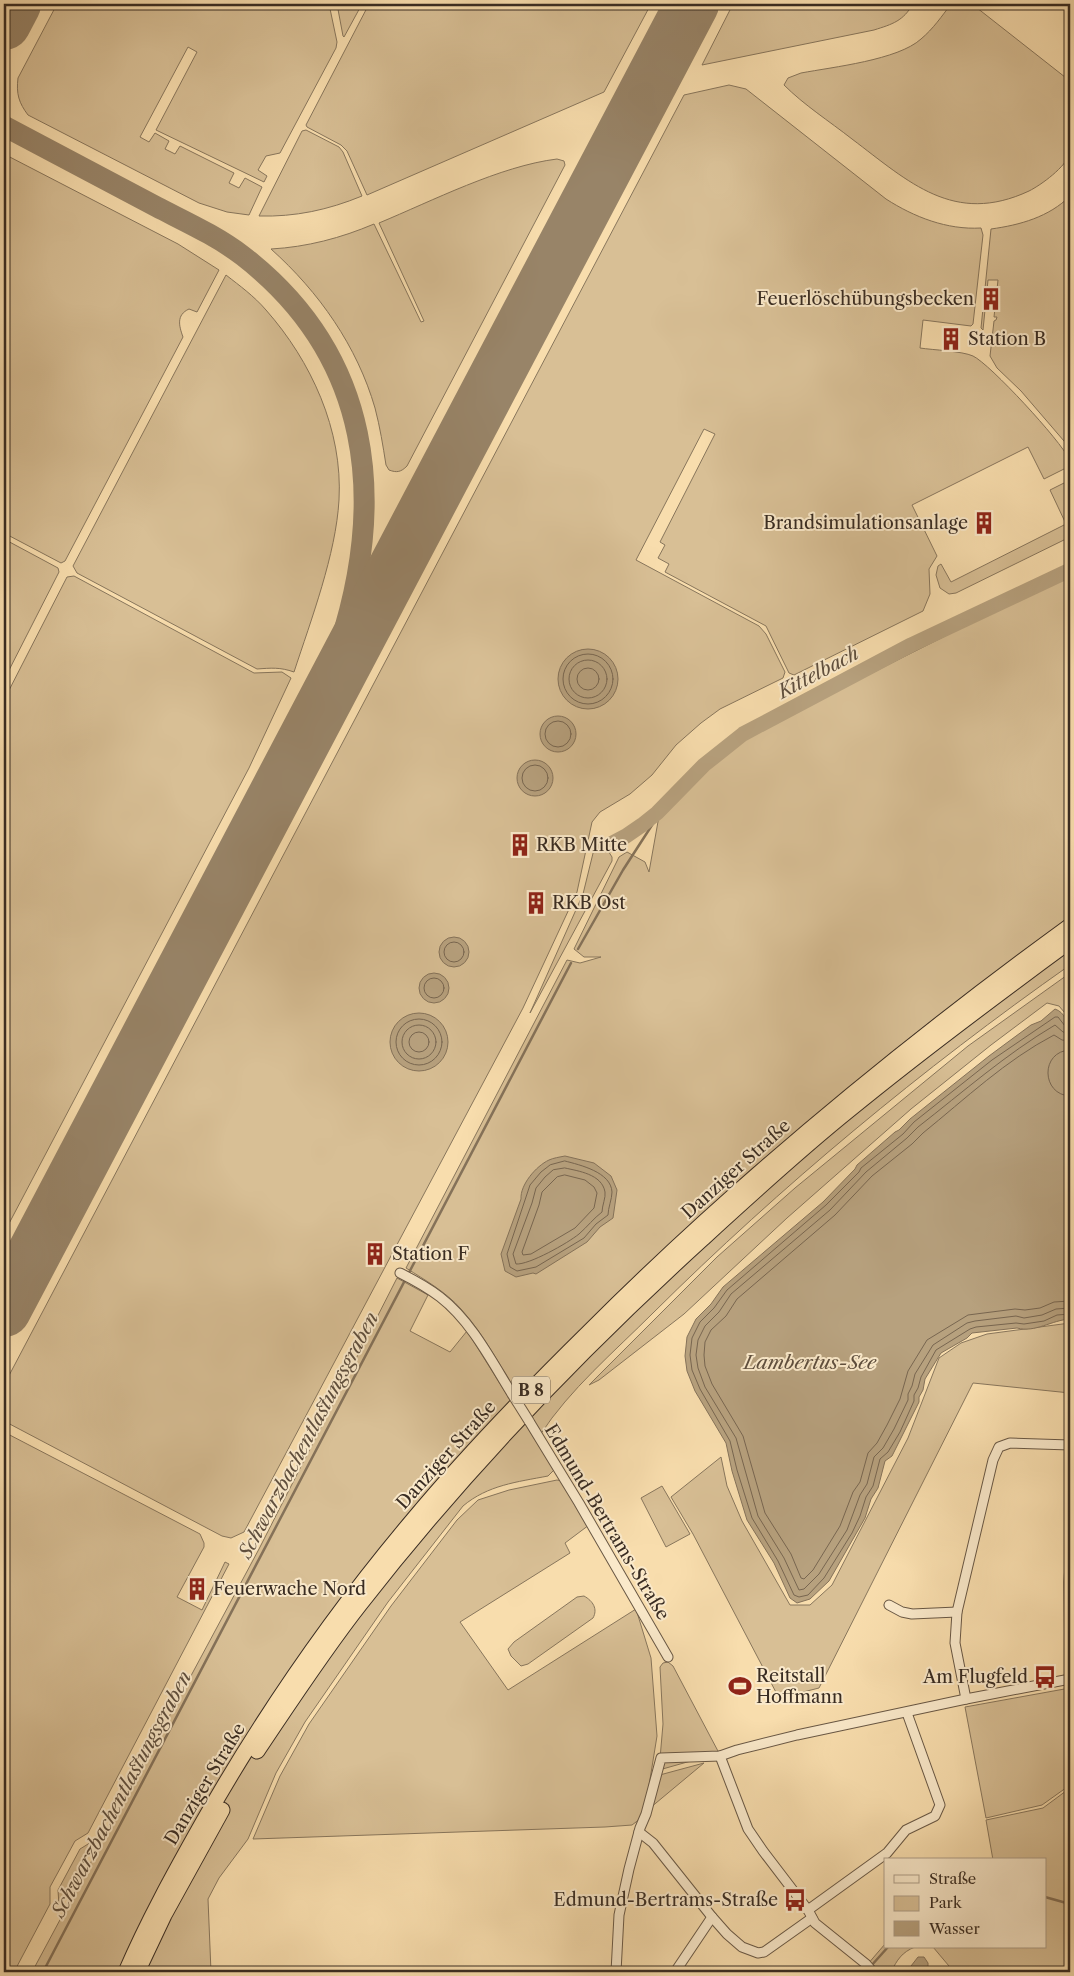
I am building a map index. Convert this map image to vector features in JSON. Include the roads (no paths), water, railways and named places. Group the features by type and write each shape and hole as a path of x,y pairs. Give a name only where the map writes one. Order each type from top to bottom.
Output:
{"highway":[{"name":"Danziger Straße","path":"126,1972 154,1909 232,1770 351,1597 414,1518 460,1467 536,1385 630,1291 755,1176 840,1102 929,1032 1070,926"},
{"name":"Danziger Straße","path":"137,1972 164,1915 241,1775 298,1690 359,1606 423,1526 488,1452 556,1380 650,1286 762,1184 848,1111 1070,941"}],"street":[{"name":"Edmund-Bertrams-Straße","path":"400,1273 423,1284 441,1298 457,1312 472,1331 584,1511 668,1657"},
{"path":"966,1699 955,1644 957,1612 993,1460 999,1447 1010,1443 1070,1446"},
{"path":"616,1972 619,1915 639,1832 646,1814 661,1758 720,1756 797,1735 1070,1679 1068,1582 1070,1563"},
{"path":"889,1605 902,1612 912,1614 957,1612"},
{"path":"639,1832 653,1843 712,1918 742,1947 758,1953 764,1952 886,1853 906,1830 932,1818 938,1811 940,1805 907,1713"},
{"path":"720,1756 748,1829 810,1914 836,1942 866,1964 873,1972"},
{"path":"675,1972 712,1918"}],"water":[{"path":"582,649 594,649 605,654 613,662 618,673 616,691 605,704 594,709 582,709 571,704 563,696 558,685 558,673 563,662 571,654"},
{"path":"558,716 565,717 571,721 575,727 575,741 571,747 565,751 558,752 551,751 545,747 541,741 540,734 541,727 545,721 551,717"},
{"path":"535,760 542,761 548,765 552,771 552,785 548,791 542,795 535,796 528,795 522,791 518,785 517,778 518,771 522,765 528,761"},
{"path":"454,937 460,938 468,946 468,958 460,966 454,967 448,966 440,958 439,952 440,946 448,938"},
{"path":"434,973 445,977 449,988 445,999 434,1003 423,999 419,988 423,977"},
{"name":"Lambertus-See","path":"1055,1009 1065,1019 1070,1035 1070,1069 1067,1070 1066,1074 1070,1080 1070,1319 1030,1329 1017,1328 972,1333 941,1353 925,1379 919,1402 892,1456 885,1461 878,1488 871,1499 865,1518 829,1581 810,1599 797,1603 790,1598 774,1563 747,1520 732,1471 726,1443 695,1391 687,1371 685,1356 687,1337 696,1319 711,1304 723,1287 823,1202 857,1165 910,1119 989,1056 1031,1025 1041,1021"},
{"path":"419,1013 435,1018 443,1026 448,1042 443,1058 435,1066 419,1071 403,1066 395,1058 390,1042 395,1026 403,1018"},
{"path":"565,1156 594,1163 611,1176 617,1190 613,1218 600,1227 587,1242 536,1274 516,1277 505,1271 501,1254 521,1199 523,1188 534,1171 544,1163"},
{"path":"918,1957 924,1957 928,1963 928,1972 910,1972 911,1966"}],"waterway":[{"name":"Kittelbach","path":"609,845 626,836 657,813 704,765 743,734 911,645 1070,570"},
{"name":"Schwarzbachentlastungsgraben","path":"578,949 623,870 654,822 657,813"},
{"name":"Schwarzbachentlastungsgraben","path":"43,1972 571,963"},
{"path":"1046,1897 1070,1904"},
{"path":"871,1966 887,1948"}],"place":[{"name":"Feuerlöschübungsbecken","path":"991,299"},
{"name":"Station B","path":"951,339"},
{"name":"Brandsimulationsanlage","path":"984,523"},
{"name":"RKB Mitte","path":"520,845"},
{"name":"RKB Ost","path":"536,903"},
{"name":"Station F","path":"375,1254"},
{"name":"Feuerwache Nord","path":"197,1589"},
{"name":"Am Flugfeld","path":"1045,1677"},
{"name":"Reitstall Hoffmann","path":"740,1686"},
{"name":"Edmund-Bertrams-Straße","path":"795,1900"}]}
